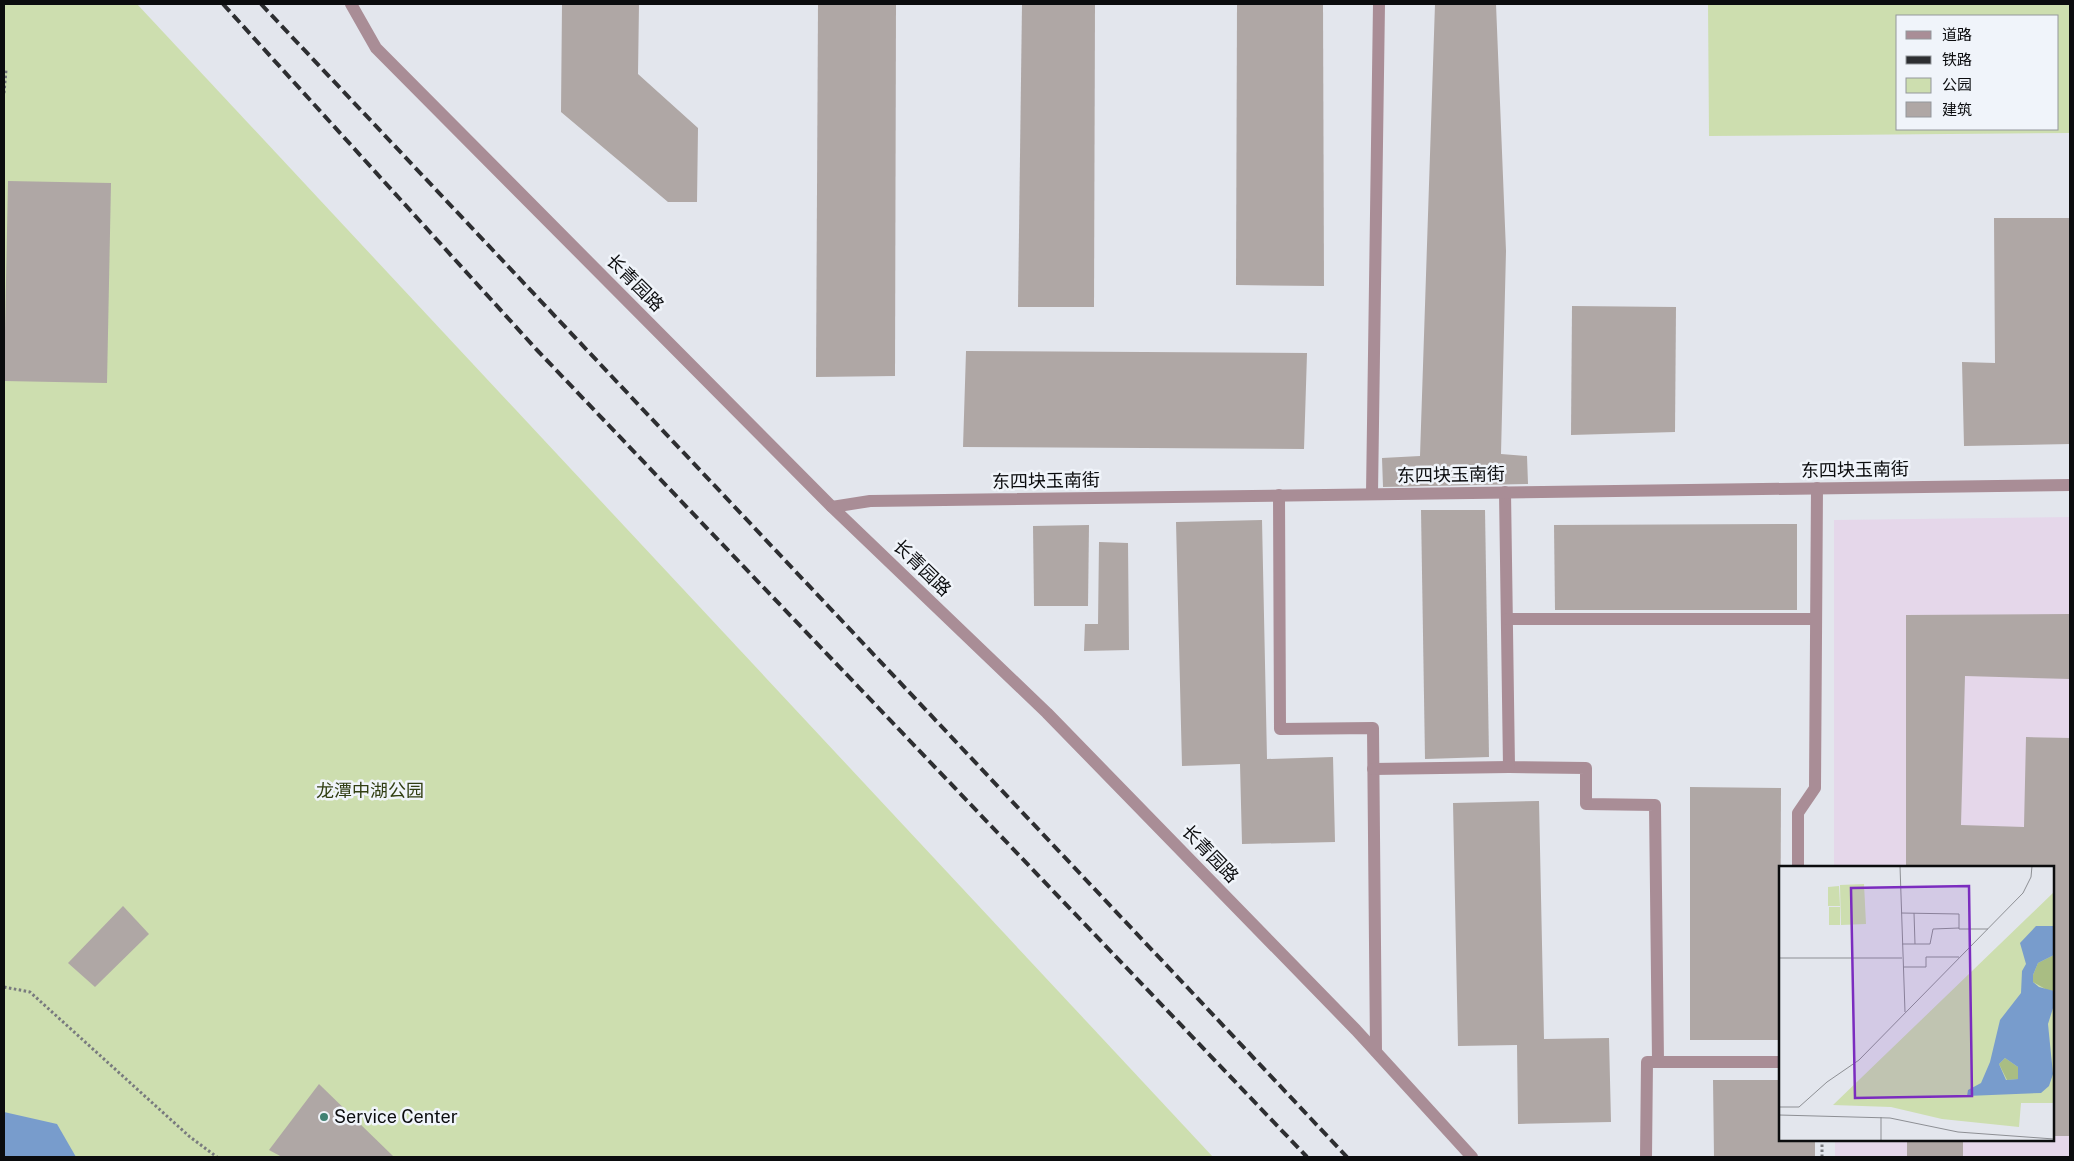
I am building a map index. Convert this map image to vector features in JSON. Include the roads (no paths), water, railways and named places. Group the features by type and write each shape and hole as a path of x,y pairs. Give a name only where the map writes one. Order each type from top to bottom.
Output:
{"street":[{"name":"长青园路","path":"351,4 376,48 832,507 1047,712 1376,1051 1472,1157"},
{"path":"1372,494 1379,4"},
{"name":"东四块玉南街","path":"832,507 880,501 2070,485"},
{"path":"1798,866 1798,812 1815,788 1817,488"},
{"path":"1505,492 1509,768"},
{"path":"1279,495 1280,729 1373,728 1376,1051"},
{"path":"1507,619 1816,619"},
{"path":"1373,769 1586,768 1586,804 1655,805 1658,1061"},
{"path":"1646,1157 1647,1062 1779,1062"}],"water":[{"path":"4,1112 57,1124 76,1157 4,1157"}],"railway":[{"path":"223,4 536,349 1307,1157"},
{"path":"261,4 1347,1157"}],"place":[{"name":"Service Center","path":"324,1117"}],"park label":[{"name":"龙潭中湖公园","path":"370,791"}]}
